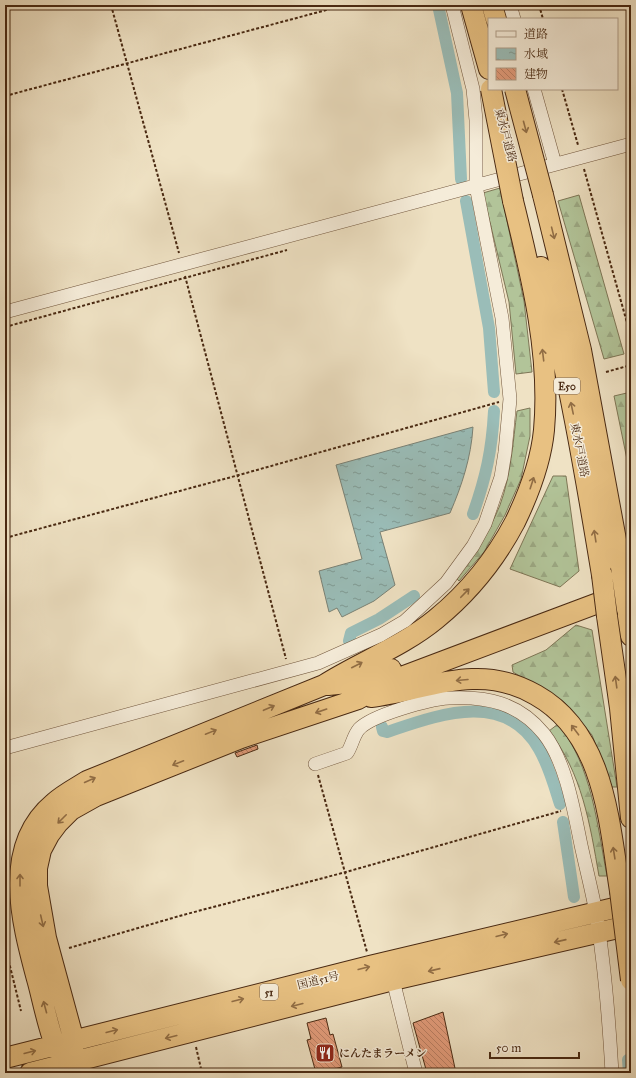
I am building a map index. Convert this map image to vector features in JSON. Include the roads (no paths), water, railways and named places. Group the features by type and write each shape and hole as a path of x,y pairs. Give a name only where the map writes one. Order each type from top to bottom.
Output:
{"highway":[{"path":"471,5 488,65"},
{"path":"492,5 496,18"},
{"path":"481,40 488,74"},
{"path":"71,1061 28,944 20,893 20,872 24,850 31,833 41,817 53,803 87,781 324,685 352,667 408,638 434,620 457,601 478,579 495,557 510,532 531,487 544,432 544,370 536,305 518,200 491,90"},
{"name":"東水戸道路","path":"494,90 518,200 551,307 582,458 602,575 620,708 631,818"},
{"name":"東水戸道路","path":"515,90 544,195 570,302 626,573 631,636"},
{"path":"570,302 588,349 631,539"},
{"path":"324,685 357,682 626,573"},
{"path":"358,699 388,682 629,600"},
{"path":"65,1043 37,886 37,868 42,850 49,835 71,810 96,796 240,738 358,699 394,694 435,684 460,680 484,679 524,688 547,701 576,731 590,756 607,808 625,898 631,980"},
{"name":"国道51号","path":"5,1058 370,966 596,912 625,898"},
{"name":"国道51号","path":"30,1073 71,1061 192,1032 393,980 631,925"}],"street":[{"path":"5,748 290,672 318,663 381,635 405,621 446,583 474,546 485,524 495,498 505,452 510,399 502,318 476,186 476,120 473,89 452,5"},
{"path":"510,5 514,18"},
{"path":"534,90 555,164"},
{"path":"5,312 631,144"},
{"path":"315,764 347,754 358,731 368,722 440,699 466,697 488,698 504,704 520,713 544,735 553,751 568,789 596,912 612,1073"},
{"path":"393,980 416,1073"}],"water":[{"path":"473,427 465,471 450,513 380,532 395,585 374,601 342,617 337,608 329,612 319,571 362,559 336,465"}],"waterway":[{"path":"438,5 457,93 461,179"},
{"path":"466,201 489,328 494,392"},
{"path":"473,514 488,463 494,411"},
{"path":"349,641 351,633 379,619 414,596"},
{"path":"382,727 383,731 387,732 427,719 449,714 469,712 489,713 508,719 525,730 543,755 560,804"},
{"path":"563,822 574,897"},
{"path":"628,1060 629,1073"}],"place":[{"name":"にんたまラーメン","path":"325,1053"}]}
